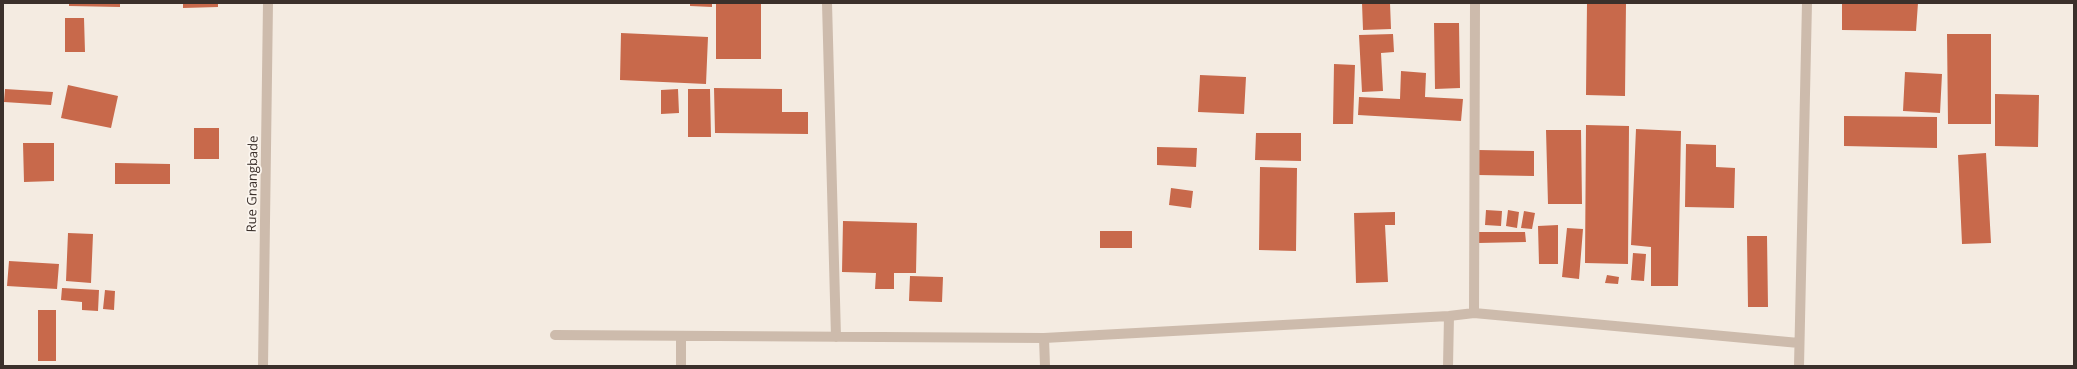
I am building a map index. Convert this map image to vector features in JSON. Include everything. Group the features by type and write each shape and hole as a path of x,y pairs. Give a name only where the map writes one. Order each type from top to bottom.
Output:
{"street":[{"name":"Rue Gnangbade","path":"262,366 268,3"},
{"path":"827,3 836,337"},
{"path":"1474,313 1475,3"},
{"path":"1799,366 1807,3"},
{"path":"555,335 1044,338 1449,316 1474,313 1800,343"},
{"path":"1448,366 1449,316"},
{"path":"681,336 681,366"},
{"path":"1044,338 1045,366"}],"building":[{"path":"69,3 120,3 120,7 69,6"},
{"path":"183,3 218,3 218,7 183,8"},
{"path":"690,3 712,3 712,7 690,6"},
{"path":"716,3 761,3 761,59 716,59"},
{"path":"1362,3 1390,3 1391,29 1363,30"},
{"path":"1587,3 1626,3 1625,96 1586,95"},
{"path":"1842,3 1918,3 1916,31 1842,30"},
{"path":"65,18 84,18 85,52 65,52"},
{"path":"1434,23 1459,23 1460,88 1435,89"},
{"path":"621,33 708,37 706,84 620,80"},
{"path":"1393,34 1394,52 1381,53 1383,91 1362,92 1359,35"},
{"path":"1947,34 1991,34 1991,124 1948,124"},
{"path":"1334,64 1355,65 1353,124 1333,124"},
{"path":"1401,71 1426,73 1425,97 1463,99 1461,121 1358,115 1359,97 1400,99"},
{"path":"1905,72 1942,74 1940,113 1903,111"},
{"path":"1200,75 1246,77 1244,114 1198,112"},
{"path":"68,85 118,96 111,128 61,118"},
{"path":"714,88 782,89 782,112 808,112 808,134 715,133"},
{"path":"5,89 53,92 51,105 4,102"},
{"path":"678,89 679,113 661,114 661,90"},
{"path":"688,89 710,89 711,137 688,137"},
{"path":"1995,94 2039,95 2038,147 1995,146"},
{"path":"1844,116 1937,117 1937,148 1844,146"},
{"path":"1586,125 1629,126 1628,264 1585,263"},
{"path":"194,128 219,128 219,159 194,159"},
{"path":"1636,129 1681,131 1678,286 1651,286 1651,247 1631,245"},
{"path":"1546,130 1581,130 1582,204 1548,204"},
{"path":"1256,133 1301,133 1301,161 1255,160"},
{"path":"23,143 54,143 54,181 24,182"},
{"path":"1686,144 1716,145 1716,167 1735,168 1734,208 1685,207"},
{"path":"1157,147 1197,148 1196,167 1157,165"},
{"path":"1478,150 1534,151 1534,176 1478,175"},
{"path":"1986,153 1991,243 1962,244 1958,155"},
{"path":"115,163 170,164 170,184 115,184"},
{"path":"1260,167 1297,168 1296,251 1259,250"},
{"path":"1171,188 1193,191 1191,208 1169,205"},
{"path":"1486,210 1502,211 1501,226 1485,225"},
{"path":"1508,210 1519,212 1517,228 1506,226"},
{"path":"1524,211 1535,213 1532,229 1521,228"},
{"path":"1395,212 1395,225 1385,225 1388,282 1356,283 1354,213"},
{"path":"843,221 917,223 916,273 894,273 894,289 875,289 876,273 842,272"},
{"path":"1558,225 1558,264 1539,264 1538,226"},
{"path":"1567,228 1583,229 1579,279 1562,277"},
{"path":"1100,231 1132,231 1132,248 1100,248"},
{"path":"1478,232 1525,232 1526,242 1478,243"},
{"path":"68,233 93,234 91,283 66,281"},
{"path":"1747,236 1767,236 1768,307 1748,307"},
{"path":"1633,253 1646,254 1644,281 1631,280"},
{"path":"9,261 59,264 57,289 7,286"},
{"path":"1607,275 1619,277 1618,284 1605,283"},
{"path":"910,276 943,277 942,302 909,301"},
{"path":"62,288 99,290 98,311 82,310 82,302 61,300"},
{"path":"105,290 115,291 114,310 103,309"},
{"path":"38,310 56,310 56,361 38,361"}]}
